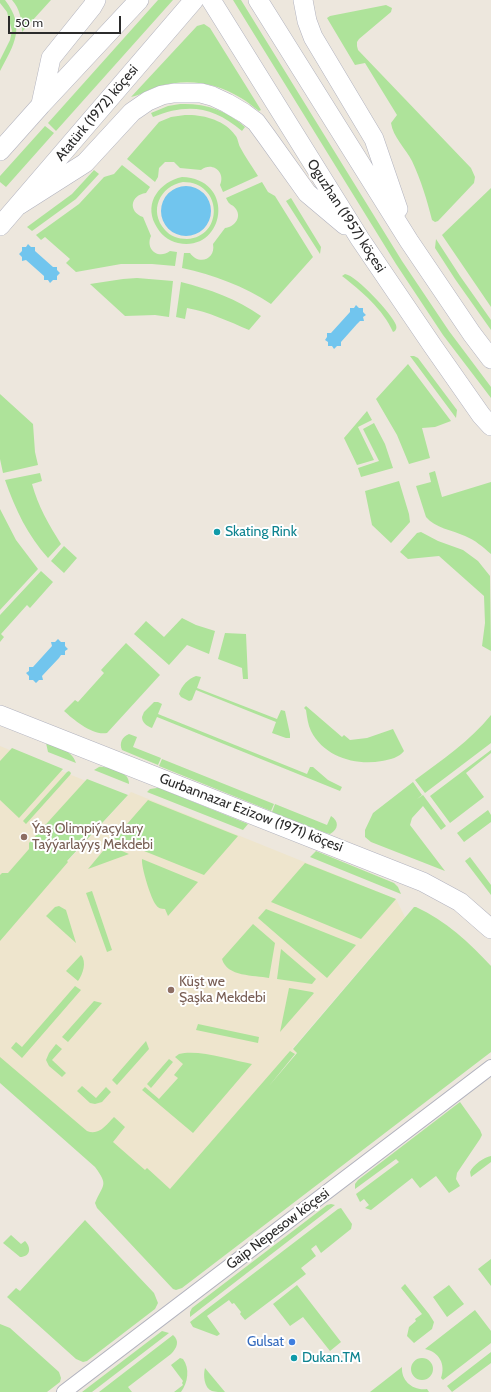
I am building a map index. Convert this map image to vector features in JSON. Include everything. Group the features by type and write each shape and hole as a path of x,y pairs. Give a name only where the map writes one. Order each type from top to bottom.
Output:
{"main road":[{"path":"41,105 51,58 96,0"},
{"path":"0,151 139,0"},
{"name":"Atatürk (1972) köçesi","path":"0,226 194,0"},
{"name":"Oguzhan (1957) köçesi","path":"211,0 360,239 481,415 491,426"},
{"path":"258,0 408,241 491,359"},
{"path":"304,0 307,21 313,37 374,139 408,241"},
{"path":"19,205 85,163 132,112 148,101 162,95 174,93 201,93 227,103 256,122 268,136 308,193 360,239"},
{"name":"Gurbannazar Ezizow (1971) köçesi","path":"0,715 423,882 460,902 491,929"}],"street":[{"name":"Gaip Nepesow köçesi","path":"64,1392 491,1067"}],"shaded area":[{"name":"Ýaş Olimpiýaçylary Taýýarlaýyş Mekdebi","path":"0,746 96,785 0,889"},
{"name":"Küşt we Şaşka Mekdebi","path":"131,792 396,899 405,917 292,1049 297,1052 161,1211 0,1072 0,931 65,859 68,861"}],"green space":[{"path":"0,0 5,0 15,19 16,36 10,53 0,71 0,60 10,40 12,31 7,12 0,3"},
{"path":"12,0 51,0 22,32 20,15"},
{"path":"158,0 173,0 56,131 48,123"},
{"path":"233,0 241,0 402,261 449,331 491,387 491,398 443,335 396,264"},
{"path":"386,5 392,8 391,12 359,39 357,42 358,50 471,168 475,177 474,183 438,221 435,222 432,220 424,190 412,161 392,128 391,123 397,115 365,63 355,65 327,18 330,16"},
{"path":"204,24 210,28 261,110 259,111 232,93 202,83 192,82 181,82 160,86 131,97 197,26"},
{"path":"180,104 206,106 215,109 231,116 245,127 242,131 221,116 199,109 177,110 153,117 151,113 168,106"},
{"path":"185,115 213,119 231,130 236,136 242,151 258,176 223,192 220,185 220,172 213,167 201,170 180,168 174,162 165,162 159,168 158,177 155,182 127,159 159,122 171,117"},
{"path":"45,126 54,133 6,187 0,182 0,176"},
{"path":"122,165 150,187 146,193 141,194 134,200 133,208 138,215 143,217 151,236 151,249 154,252 161,254 170,251 177,252 175,266 121,264 76,272 66,263 70,259 45,237 41,240 36,235 79,204 104,177 114,174"},
{"path":"94,170 99,174 76,199 32,231 27,227 72,194"},
{"path":"182,177 200,181 211,190 217,201 218,214 214,227 206,237 194,243 178,243 168,239 157,228 152,216 151,208 156,194 167,183","holes":["183,182 196,184 206,191 212,200 214,210 213,220 208,229 199,236 187,239 174,237 169,234 160,223 157,215 159,200 163,194 175,184"]},
{"path":"262,182 268,192 275,196 313,257 271,304 228,282 206,274 182,268 184,253 190,253 198,259 206,259 212,254 213,244 225,228 234,224 238,219 238,212 226,198"},
{"path":"491,188 491,307 442,235"},
{"path":"291,198 321,247 320,254 286,201"},
{"path":"436,239 491,320 491,330 435,248"},
{"path":"345,274 357,281 381,305 396,325 395,331 393,332 389,324 371,301 342,276"},
{"path":"137,278 173,281 169,317 155,315 125,316 90,284"},
{"path":"181,282 222,295 242,304 261,316 249,330 211,314 187,308 185,319 176,317"},
{"path":"410,356 418,358 457,410 456,418"},
{"path":"408,364 451,421 435,427 422,428 430,458 409,464 397,435 376,399"},
{"path":"0,394 33,424 35,452 38,465 3,473 0,459"},
{"path":"367,411 372,420 358,427 374,460 357,465 344,438"},
{"path":"374,423 385,444 393,468 361,477 358,468 379,461 363,429"},
{"path":"435,471 442,497 491,482 491,554 472,540 434,524 426,517 416,486 431,482 429,473"},
{"path":"40,473 42,481 32,484 44,515 61,544 48,558 34,541 23,522 5,480"},
{"path":"399,481 410,522 391,543 372,525 365,491"},
{"path":"0,509 16,540 38,569 0,610"},
{"path":"421,532 438,541 463,550 478,561 490,576 491,651 482,646 485,623 484,596 439,556 408,559 400,552 417,533"},
{"path":"64,546 77,558 64,573 51,561"},
{"path":"41,571 53,582 30,608 27,605 1,634 4,637 0,642 0,615"},
{"path":"182,618 196,625 215,631 209,654 187,645 169,665 134,634 146,621 164,637"},
{"path":"225,633 246,634 248,679 243,679 242,668 218,659"},
{"path":"126,643 160,675 107,733 90,730 64,711 75,700 78,702 104,673 101,670"},
{"path":"196,676 201,677 197,688 277,719 281,710 285,711 290,738 272,733 276,722 196,690 192,700 189,701 181,697 179,694 184,685"},
{"path":"154,702 162,704 158,714 307,774 310,767 313,767 328,780 342,787 340,791 157,717 152,728 144,723 142,717 144,712"},
{"path":"306,706 342,737 344,735 350,740 367,738 393,729 404,751 397,757 385,761 362,762 342,758 332,753 317,740 309,726 306,710 304,708"},
{"path":"491,715 491,743 425,793 415,780 465,742"},
{"path":"129,734 137,737 133,747 161,758 158,765 122,750 122,740"},
{"path":"46,743 68,752 76,763 48,752"},
{"path":"12,748 63,769 19,818 0,800 0,761"},
{"path":"491,750 491,753 466,773 484,797 450,823 430,796"},
{"path":"162,759 274,804 271,811 159,766"},
{"path":"99,767 109,768 123,773 128,778 129,784 94,770"},
{"path":"69,771 71,773 70,775 26,824 23,821"},
{"path":"87,779 128,795 67,861 68,862 0,941 0,875 2,873 8,873 29,849 29,843"},
{"path":"413,782 422,795 417,799 423,795 446,826 441,830 423,806 412,818 410,825 445,871 371,842 365,837 365,830 373,813"},
{"path":"159,788 248,824 243,830 147,792 150,789"},
{"path":"148,800 238,836 204,875 114,839"},
{"path":"275,804 327,825 331,816 334,818 337,825 333,832 330,834 326,833 272,812"},
{"path":"488,810 491,815 491,822 464,842 457,833"},
{"path":"108,845 129,854 88,869"},
{"path":"316,851 394,883 398,887 401,894 310,857"},
{"path":"470,857 491,885 491,895 465,861"},
{"path":"142,859 198,882 168,916 165,909 159,908 154,902 149,890"},
{"path":"305,863 396,899 361,939 271,902"},
{"path":"92,891 112,950 107,952 86,893"},
{"path":"59,906 66,910 76,943 46,916 55,907"},
{"path":"414,907 447,925 466,940 491,966 491,1052 182,1288 176,1290 173,1289 97,1208 95,1203 102,1188 103,1182 95,1167 0,1083 0,1057 87,1131 99,1131 114,1117 125,1127 113,1142 145,1170 147,1168 170,1189 290,1051 295,1054 269,1086 297,1053 293,1049"},
{"path":"266,909 356,945 327,978 258,918"},
{"path":"253,924 275,943 269,978 235,972 225,965 222,959"},
{"path":"281,949 316,979 312,984 277,979"},
{"path":"81,955 84,961 84,968 78,981 66,971"},
{"path":"75,986 81,990 22,1058 11,1048 16,1042 22,1047"},
{"path":"289,988 314,993 280,1032"},
{"path":"94,1001 102,1003 68,1042 62,1037"},
{"path":"198,1024 259,1037 258,1043 196,1030"},
{"path":"146,1041 149,1049 117,1085 112,1080"},
{"path":"56,1044 62,1049 52,1060 66,1073 62,1077 49,1066 46,1060"},
{"path":"179,1054 205,1054 252,1064 193,1133 142,1090 145,1087 159,1099 178,1078 174,1075 183,1064 175,1057"},
{"path":"169,1059 173,1062 151,1088 147,1084"},
{"path":"82,1086 96,1098 106,1087 111,1092 102,1102 95,1104 90,1103 77,1091"},
{"path":"460,1102 482,1135 457,1173 456,1179 460,1186 449,1193 436,1176 420,1188 412,1178 371,1210 365,1208 369,1205 364,1199 360,1202 356,1194 399,1162 396,1159 355,1189 355,1184 358,1180"},
{"path":"491,1156 491,1162 471,1177 470,1172 476,1164"},
{"path":"327,1205 335,1205 190,1317 192,1308"},
{"path":"341,1208 352,1224 351,1229 321,1253 316,1245 311,1249 316,1256 301,1268 306,1274 245,1320 234,1303 232,1304 229,1300 207,1316 220,1334 217,1336 193,1327 190,1322"},
{"path":"85,1220 154,1293 158,1303 155,1309 87,1361 83,1362 76,1359 7,1297 16,1288 20,1291"},
{"path":"11,1235 21,1244 25,1241 29,1246 28,1254 20,1257 3,1243"},
{"path":"491,1259 491,1286 478,1269"},
{"path":"405,1284 434,1322 432,1329 414,1343 407,1336 409,1327 416,1321 415,1319 422,1314 401,1288"},
{"path":"297,1285 341,1342 330,1351 303,1317 290,1326 273,1304"},
{"path":"449,1285 464,1304 447,1317 433,1297"},
{"path":"475,1310 491,1331 491,1343 443,1380 441,1378 443,1368 440,1359 434,1353 425,1349"},
{"path":"0,1324 10,1328 59,1372 61,1378 60,1382 47,1392 0,1392"},
{"path":"162,1331 169,1333 92,1392 82,1392"},
{"path":"173,1335 177,1342 175,1349 171,1354 128,1387 132,1392 99,1392"},
{"path":"491,1352 491,1363 452,1392 447,1386"},
{"path":"180,1358 183,1359 187,1367 187,1380 181,1392 174,1392 183,1385 183,1381 171,1365"},
{"path":"418,1358 426,1358 433,1365 433,1373 426,1380 418,1380 411,1373 411,1365"},
{"path":"402,1367 404,1377 409,1384 413,1387 427,1389 429,1392 370,1392"},
{"path":"205,1368 225,1392 212,1391 207,1387 204,1378"}],"water":[{"path":"186,186 195,188 206,197 211,211 209,220 200,231 186,236 177,234 166,225 161,211 163,202 172,191"},
{"path":"28,244 31,247 35,247 35,251 53,267 57,267 57,270 60,273 57,276 57,280 53,280 50,283 48,280 44,280 44,276 26,260 22,261 22,257 19,254 22,251 22,247 26,247"},
{"path":"356,305 359,308 363,308 363,312 366,315 363,317 364,321 360,321 357,324 341,342 341,346 337,346 334,349 332,346 328,346 328,342 325,340 327,333 331,333 350,312 350,308 354,308"},
{"path":"58,639 61,642 65,642 65,646 68,649 65,651 65,655 61,655 42,676 43,680 39,680 36,683 33,680 29,680 29,676 26,673 29,671 29,667 33,667 52,646 51,642 55,642"}],"place":[{"name":"Skating Rink","path":"217,532"},
{"name":"Ýaş Olimpiýaçylary Taýýarlaýyş Mekdebi","path":"24,837"},
{"name":"Küşt we Şaşka Mekdebi","path":"171,990"},
{"name":"Gulsat","path":"292,1342"},
{"name":"Dukan.TM","path":"294,1358"}]}
